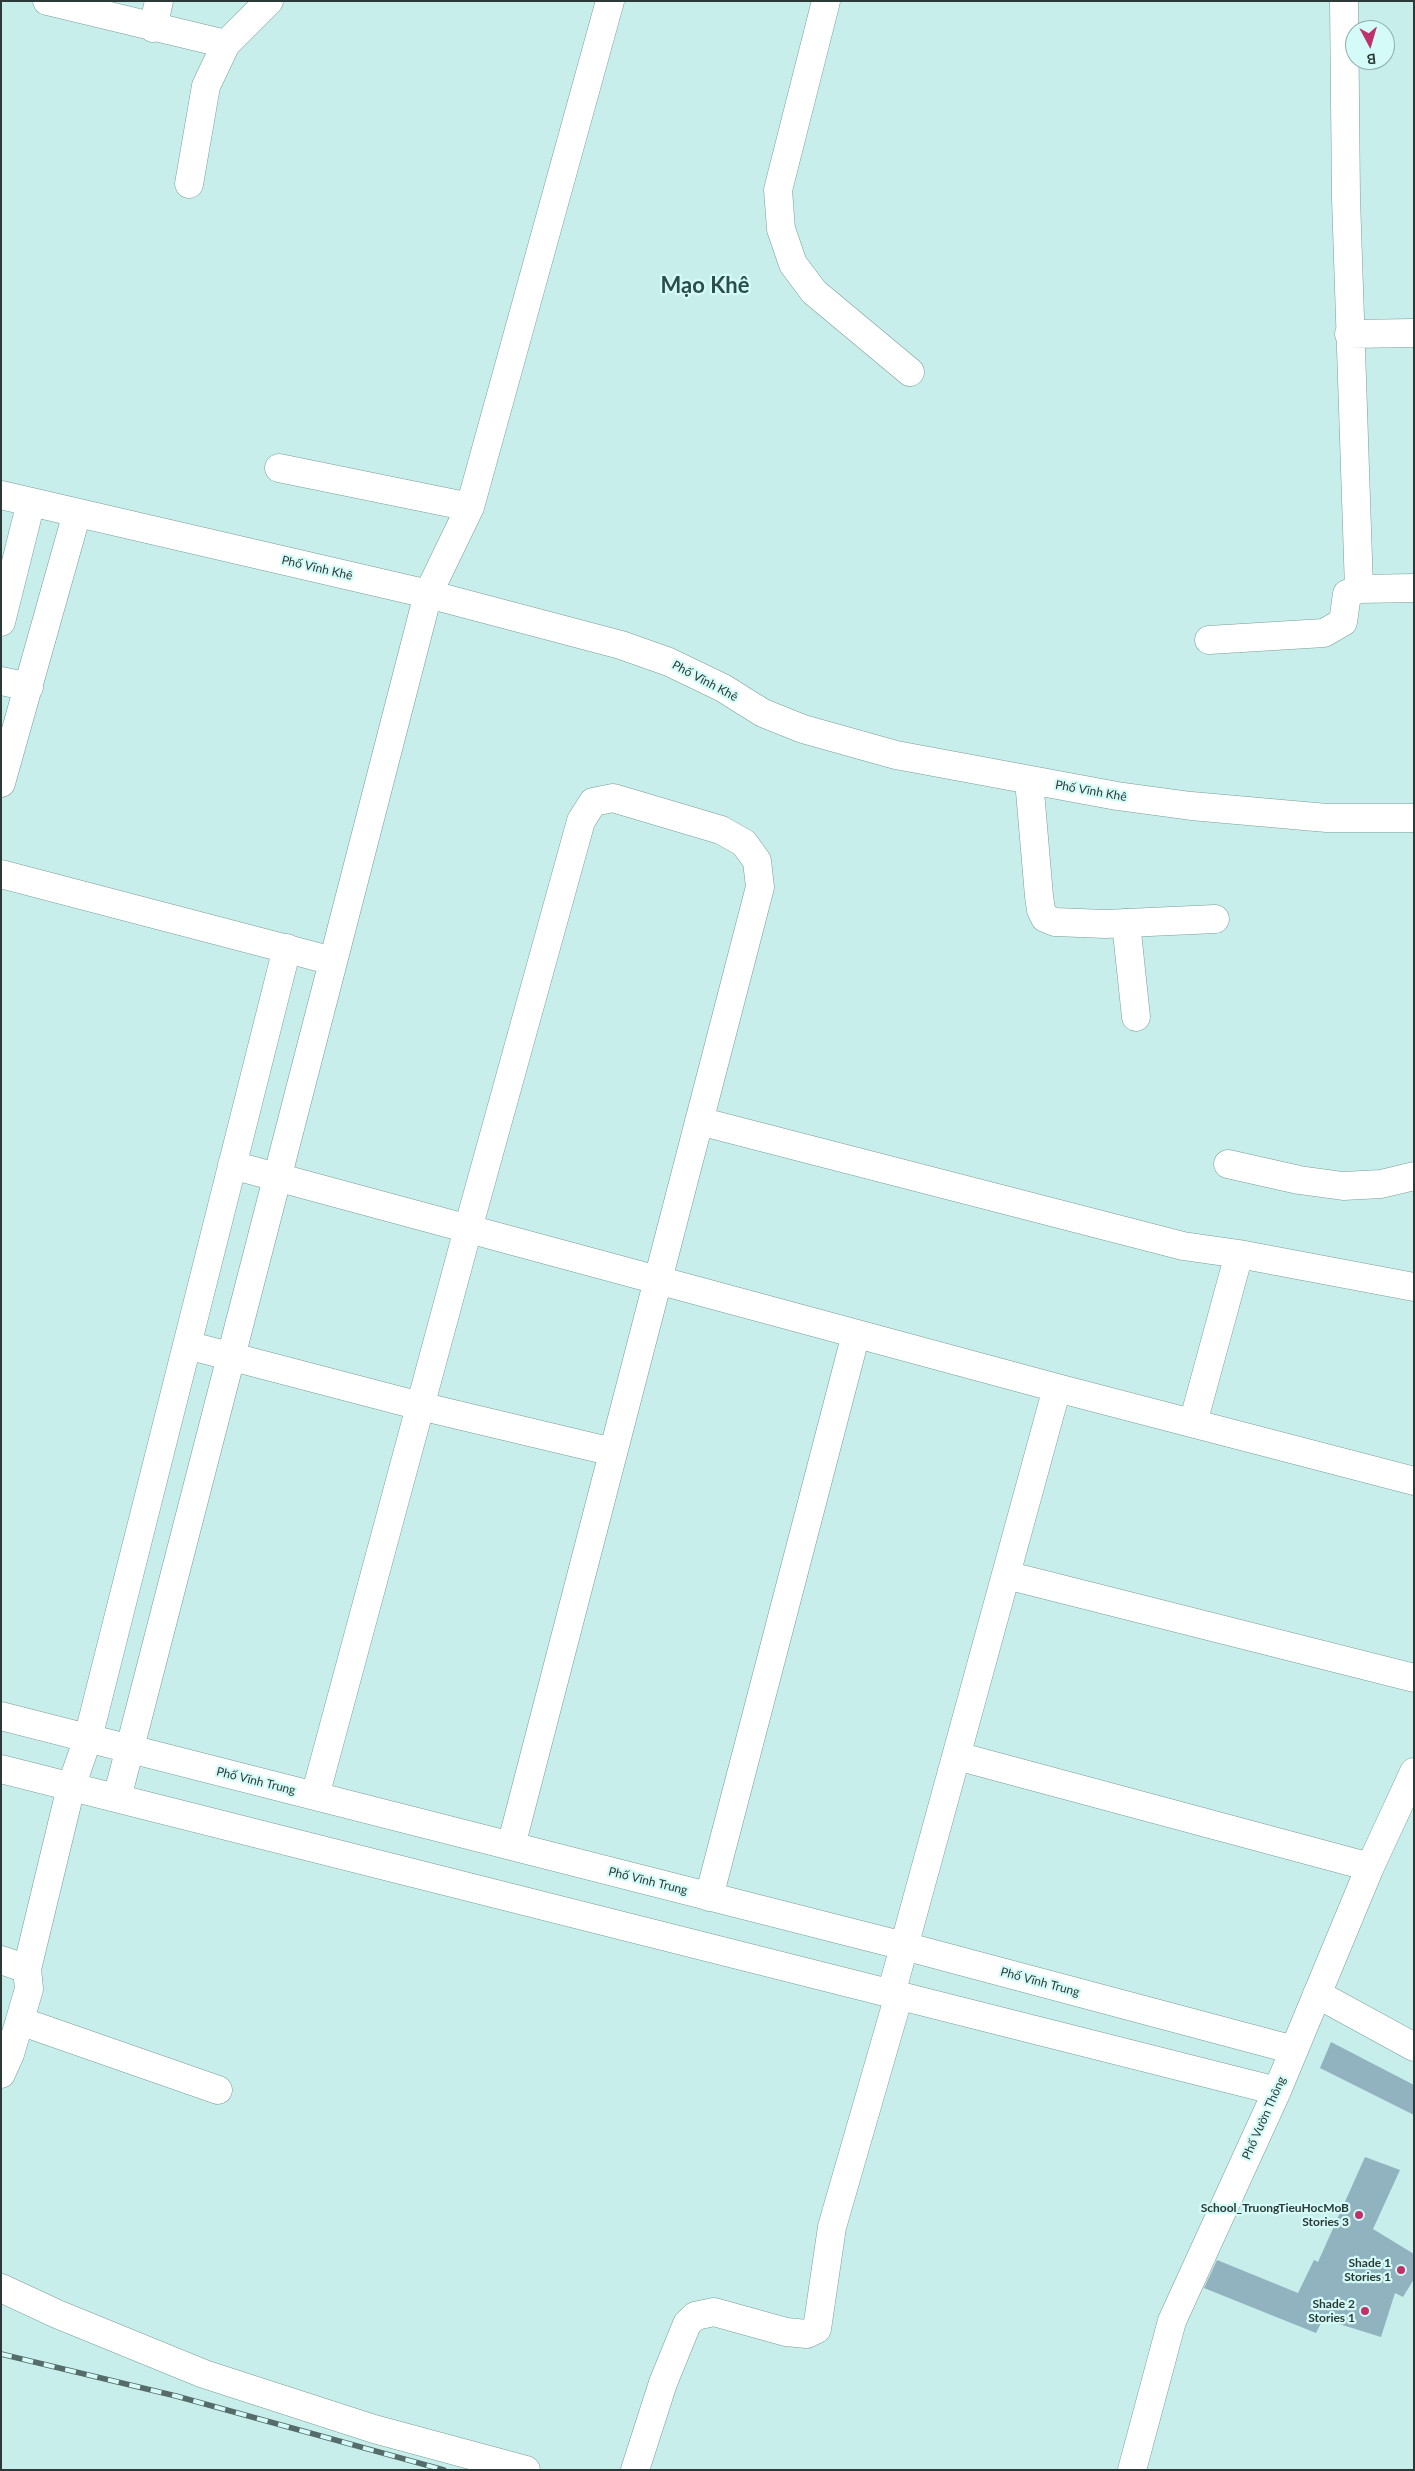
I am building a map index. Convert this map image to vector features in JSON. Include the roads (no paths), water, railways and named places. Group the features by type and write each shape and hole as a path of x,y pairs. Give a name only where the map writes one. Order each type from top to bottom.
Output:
{"street":[{"path":"47,1 226,44"},
{"path":"153,28 160,1"},
{"path":"189,184 206,86 226,44 269,1"},
{"path":"117,1798 132,1749 428,594 470,507 610,1"},
{"path":"826,1 778,190 781,229 792,264 814,292 910,372"},
{"path":"1344,1 1350,334 1359,589"},
{"path":"1350,334 1414,332"},
{"path":"279,468 470,507"},
{"name":"Phố Vĩnh Khê","path":"1,495 428,594 620,645 669,662 724,688 763,713 802,729 896,755 1117,796 1191,806 1327,818 1414,818"},
{"path":"1,622 31,502"},
{"path":"1,784 77,513"},
{"path":"1209,640 1324,633 1343,622 1347,594 1359,589 1414,588"},
{"path":"1,681 28,687"},
{"path":"1029,780 1039,896 1041,910 1045,918 1055,922 1126,923 1215,919"},
{"path":"315,1796 468,1228 581,821 593,802 613,798 721,830 744,843 757,861 760,887 511,1846"},
{"path":"1,874 333,961"},
{"path":"1126,923 1136,1018"},
{"path":"1,2074 10,2054 29,1989 27,1969 71,1787 88,1738 287,948"},
{"path":"699,1121 1183,1246 1238,1254 1414,1287"},
{"path":"1228,1164 1299,1180 1343,1186 1381,1184 1414,1176"},
{"path":"232,1165 1057,1388 1414,1481"},
{"path":"1193,1423 1238,1254"},
{"path":"709,1897 856,1334"},
{"path":"187,1345 420,1406 613,1452"},
{"path":"635,2470 663,2383 687,2324 695,2316 714,2312 786,2332 807,2334 817,2329 832,2226 895,1994 904,1946 1057,1388"},
{"path":"1006,1575 1414,1678"},
{"name":"Phố Vĩnh Trung","path":"1,1716 904,1946 1294,2050"},
{"path":"956,1756 1370,1867"},
{"path":"1,1769 1277,2091"},
{"name":"Phố Vườn Thông","path":"1140,2467 1172,2321 1277,2091 1370,1867 1414,1772"},
{"path":"1,1960 27,1969"},
{"path":"1317,1994 1414,2047"},
{"path":"20,2021 218,2090"},
{"path":"1,2288 56,2314 204,2374 374,2429 526,2470"}],"railway":[{"path":"1,2354 176,2396 444,2470"}],"place":[{"name":"School_TruongTieuHocMoB Stories 3","path":"1359,2215"},
{"name":"Shade 1 Stories 1","path":"1401,2270"},
{"name":"Shade 2 Stories 1","path":"1365,2311"}],"district":[{"name":"Mạo Khê","path":"705,286"}]}
